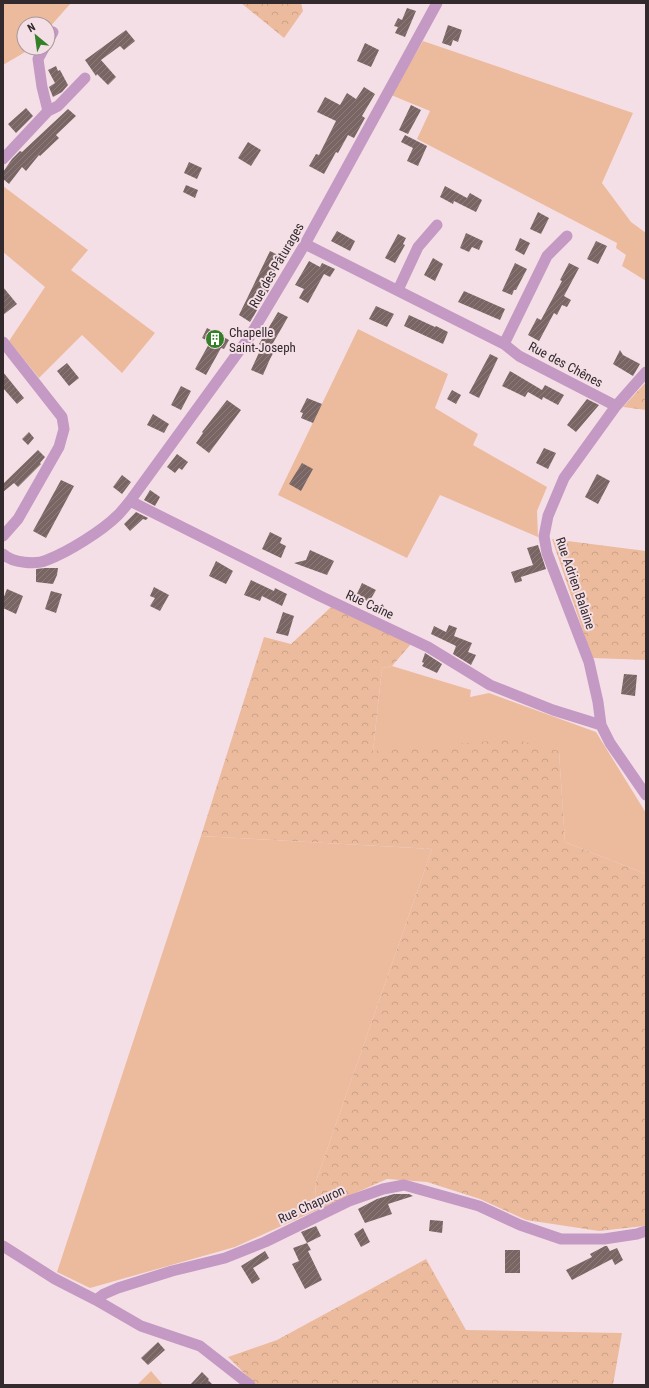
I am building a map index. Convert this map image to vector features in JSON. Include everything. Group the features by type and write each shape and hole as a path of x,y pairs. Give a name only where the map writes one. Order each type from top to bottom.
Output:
{"street":[{"name":"Rue des Pâturages","path":"3,554 8,558 20,562 46,561 77,545 119,515 250,336 305,244 437,3"},
{"path":"40,56 38,59 42,87 48,111"},
{"path":"3,159 48,111 58,106 85,78"},
{"path":"398,290 418,247 437,225"},
{"path":"504,344 547,256 567,236"},
{"name":"Rue des Chênes","path":"305,244 504,344 519,356 616,406"},
{"path":"3,342 62,417 64,429 61,444 50,466 18,519 3,536"},
{"name":"Rue Adrien Balaine","path":"646,372 616,406 564,478 548,516 544,536 547,553 589,662 598,702 601,725 610,742 646,795"},
{"name":"Rue Caîne","path":"130,501 320,596 428,646 490,685 553,710 601,725"},
{"name":"Rue Chapuron","path":"96,1300 104,1294 118,1288 164,1273 226,1258 265,1242 349,1201 382,1189 404,1185 479,1206 520,1225 561,1239 604,1240 646,1231"},
{"path":"3,1246 55,1279 96,1300 141,1326 200,1346 250,1385"}],"green space":[{"path":"3,3 71,3 56,20 56,16 16,16 16,56 18,56 3,65"},
{"path":"241,3 301,3 303,11 284,38"},
{"path":"423,41 633,113 602,183 631,222 646,233 646,281 622,266 626,255 616,248 617,243 417,139 430,111 391,95"},
{"path":"3,186 88,250 71,270 155,333 122,373 82,335 39,378 9,341 45,287 3,252"},
{"path":"358,329 448,374 435,408 478,434 473,445 547,487 537,511 538,537 440,495 407,558 278,495"},
{"path":"646,382 646,410 623,407"},
{"path":"552,539 646,551 646,660 592,658"},
{"path":"331,607 411,644 392,666 382,668 373,751 514,739 559,751 565,842 646,874 646,1224 644,1226 599,1231 526,1220 480,1199 427,1182 387,1179 317,1210 315,1184 432,849 201,836 264,637 291,644"},
{"path":"392,666 471,690 470,697 489,693 596,732 646,813 646,874 565,842 559,751 373,751 382,668"},
{"path":"201,836 432,849 315,1184 317,1210 235,1247 90,1288 57,1272"},
{"path":"426,1259 466,1330 622,1333 613,1385 256,1385 228,1357 277,1340"},
{"path":"151,1371 163,1385 137,1385"}],"building":[{"path":"407,8 416,11 405,37 395,33 398,27 394,26 398,18 402,20"},
{"path":"448,25 462,30 458,42 453,40 451,46 442,43"},
{"path":"126,30 135,41 124,50 120,46 101,60 116,77 108,85 97,74 96,76 85,60"},
{"path":"365,43 379,50 371,67 357,61"},
{"path":"56,66 58,71 60,70 68,85 62,92 53,97 49,87 55,83 48,70"},
{"path":"364,87 375,94 362,116 365,118 354,138 348,135 338,153 336,152 324,174 309,166 316,154 319,155 336,121 317,112 325,97 340,105 347,93 356,99"},
{"path":"411,105 421,110 408,134 399,130"},
{"path":"26,108 33,116 16,133 8,124"},
{"path":"68,109 76,116 56,135 59,138 40,156 39,155 26,171 22,167 9,184 3,179 3,172 12,159 20,151 22,152"},
{"path":"405,135 427,146 418,166 407,161 413,148 401,142"},
{"path":"248,142 261,150 251,166 238,158"},
{"path":"189,162 202,168 197,179 184,173"},
{"path":"186,185 198,190 195,198 183,192"},
{"path":"445,186 467,198 470,193 482,200 476,212 454,201 453,204 440,197"},
{"path":"538,212 549,218 541,234 530,229"},
{"path":"337,231 355,241 350,251 331,241"},
{"path":"466,233 483,241 479,250 472,247 469,252 460,248"},
{"path":"398,234 406,238 403,244 405,245 395,263 385,258"},
{"path":"520,238 530,243 524,255 515,250"},
{"path":"596,241 607,246 598,264 587,259"},
{"path":"270,251 282,257 268,283 272,285 250,322 239,315"},
{"path":"433,258 443,264 435,281 424,275"},
{"path":"309,261 320,267 322,263 335,269 330,277 324,274 308,303 299,298 304,289 295,285"},
{"path":"515,263 527,269 512,295 502,291"},
{"path":"569,263 579,268 564,296 571,300 567,307 562,305 557,315 554,313 539,341 528,335 537,318 541,320 562,281 560,280"},
{"path":"3,287 17,304 3,315"},
{"path":"464,291 505,309 500,320 458,302"},
{"path":"376,306 394,314 387,327 369,319"},
{"path":"278,312 288,317 273,343 277,346 263,375 251,370 262,346 259,344"},
{"path":"409,315 448,332 443,344 404,326"},
{"path":"207,328 229,340 224,349 221,348 206,375 195,369 210,342 202,338"},
{"path":"620,350 623,355 640,364 633,376 613,364"},
{"path":"490,354 498,358 479,398 469,393"},
{"path":"67,363 79,378 69,386 57,371"},
{"path":"510,371 542,390 545,385 564,395 558,405 543,397 542,400 528,392 525,397 502,386"},
{"path":"3,372 24,398 17,404 3,388"},
{"path":"181,386 191,391 181,410 171,405"},
{"path":"452,390 461,395 456,404 447,399"},
{"path":"307,398 322,404 313,423 301,418 303,413 300,412"},
{"path":"587,399 599,405 576,432 567,425"},
{"path":"227,400 241,410 209,453 196,443 203,433 202,432"},
{"path":"153,414 169,424 164,433 147,425"},
{"path":"29,432 34,438 28,445 22,439"},
{"path":"544,448 556,453 548,469 536,463"},
{"path":"38,450 45,457 40,463 41,464 18,487 14,483 3,492 3,484"},
{"path":"177,454 188,462 182,470 179,468 175,473 167,467"},
{"path":"302,463 313,469 301,491 289,484"},
{"path":"597,474 610,481 598,504 585,497"},
{"path":"122,475 131,482 122,494 113,487"},
{"path":"61,480 74,486 46,538 33,531"},
{"path":"150,490 160,497 155,506 144,500"},
{"path":"136,512 148,518 146,520 143,519 130,531 124,524"},
{"path":"270,532 282,538 280,543 286,546 281,558 262,549"},
{"path":"538,545 546,569 521,577 522,581 515,583 511,572 533,565 527,548"},
{"path":"310,550 334,561 327,575 294,563 306,560"},
{"path":"216,561 233,571 226,584 209,576"},
{"path":"58,568 53,584 36,582 36,569"},
{"path":"251,580 274,591 275,588 287,594 282,606 262,596 260,601 244,595"},
{"path":"362,583 376,590 369,602 356,596"},
{"path":"154,587 169,595 160,611 150,606 155,598 150,596"},
{"path":"7,589 23,596 16,614 3,608 3,599"},
{"path":"51,591 62,594 56,613 45,609"},
{"path":"283,612 294,616 288,636 276,633"},
{"path":"449,625 457,628 454,636 472,643 468,652 476,655 471,665 453,654 456,646 431,634 434,626 446,632"},
{"path":"425,653 442,664 437,673 422,666 424,663 422,662"},
{"path":"624,674 637,675 635,696 621,694"},
{"path":"394,1194 409,1194 413,1196 388,1204 392,1214 365,1223 358,1209 377,1199"},
{"path":"430,1220 443,1221 442,1233 429,1231"},
{"path":"316,1226 321,1236 307,1243 301,1232"},
{"path":"363,1228 370,1242 361,1247 354,1234"},
{"path":"307,1243 311,1250 308,1251 322,1280 305,1289 292,1264 299,1261 293,1248"},
{"path":"607,1246 610,1251 617,1248 623,1260 615,1265 612,1259 572,1280 566,1270 592,1257 590,1254"},
{"path":"505,1250 520,1250 520,1273 505,1273"},
{"path":"265,1251 269,1258 253,1268 260,1279 252,1284 241,1266"},
{"path":"158,1342 165,1350 148,1365 141,1358"},
{"path":"202,1372 213,1385 190,1385"}],"place":[{"name":"Chapelle Saint-Joseph","path":"215,339"}]}
